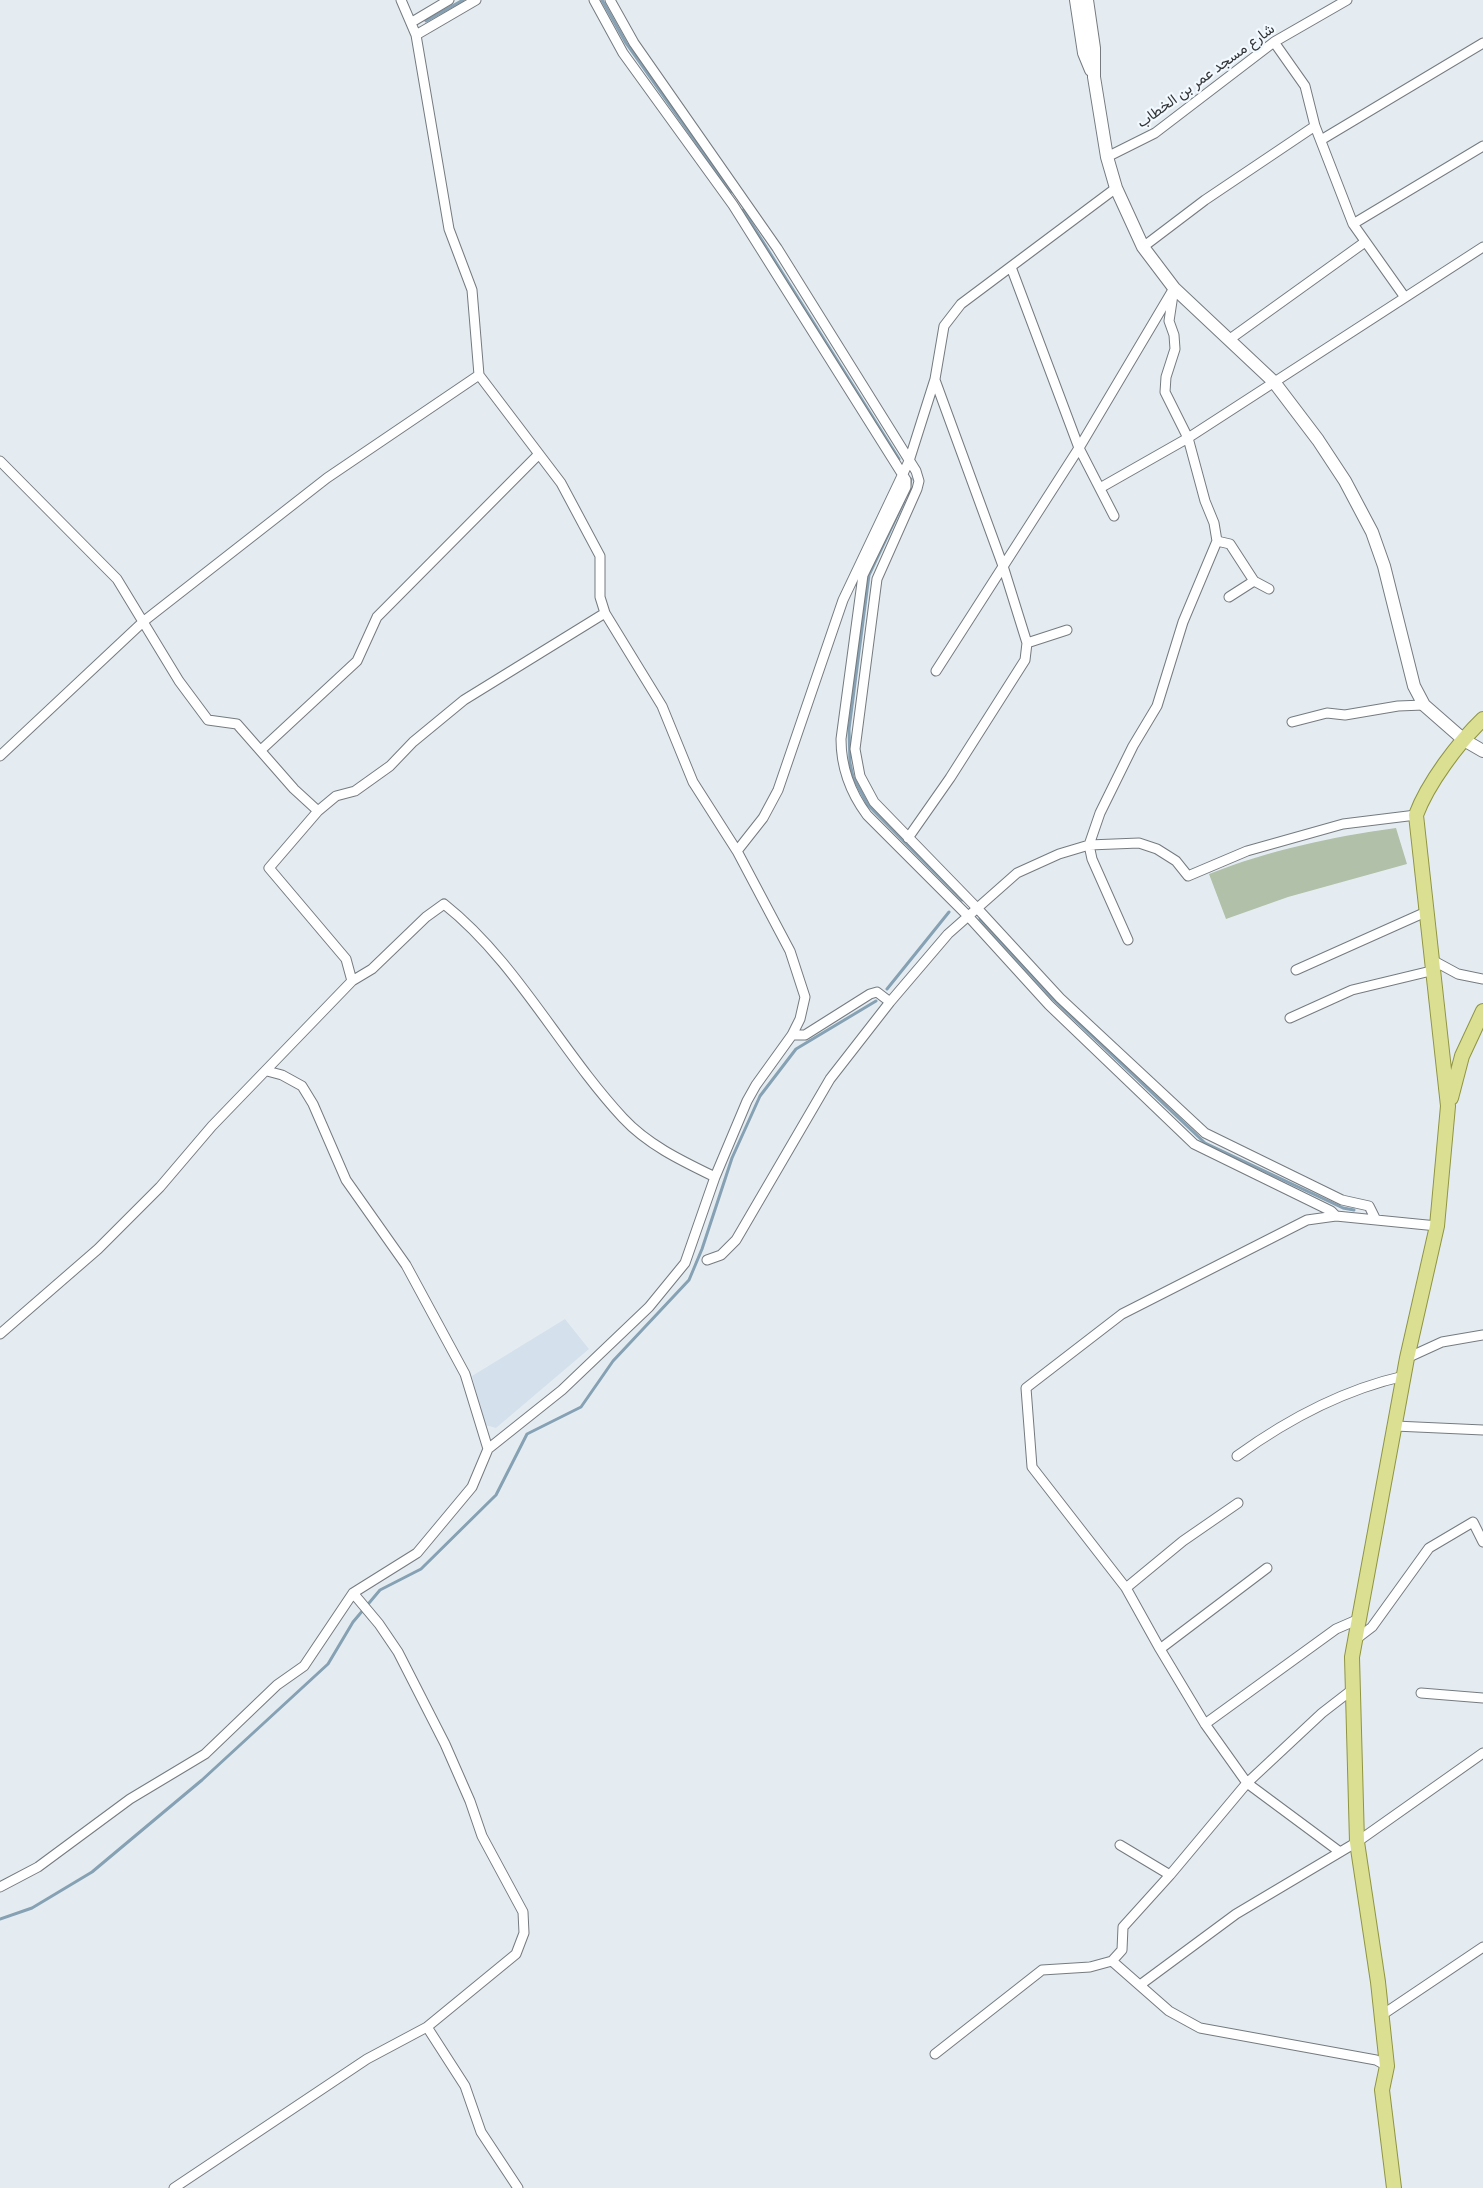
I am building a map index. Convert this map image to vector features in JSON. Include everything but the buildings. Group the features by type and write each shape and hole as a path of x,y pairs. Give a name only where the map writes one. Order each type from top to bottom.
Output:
{"main road":[{"path":"1076,0 1084,53 1094,77"},
{"path":"1086,0 1094,48 1094,77 1108,157 1116,188 1143,246 1174,288 1274,382 1335,464 1372,532 1384,566 1414,686 1424,705 1464,740 1483,751"},
{"path":"1394,2188 1382,2090 1387,2066 1382,2015 1358,1842 1352,1657 1407,1358 1438,1226 1448,1106 1416,815 1422,797 1464,740 1483,719"},
{"path":"1448,1106 1462,1056 1483,1011"}],"street":[{"path":"0,1887 38,1867 130,1798 205,1754 276,1685 304,1666 353,1593 417,1553 472,1487 488,1449 562,1390 650,1307 685,1263 715,1177 756,1085 792,1034 800,1019 805,997 790,952 737,851 693,782 662,706 605,613 600,597 600,556 561,483 480,375 472,290 449,229 416,35 401,0"},
{"path":"412,22 449,0"},
{"path":"416,35 476,0"},
{"path":"594,0 624,53 732,205 906,480 906,486 863,575 840,739 841,752 851,790 867,815 968,916 1049,1005 1194,1144 1204,1151 1331,1211 1336,1216"},
{"path":"610,0 634,43 743,198 916,471 917,489 877,579 855,749 856,763 860,776 874,802 977,908 1060,998 1205,1133 1342,1200 1369,1206 1376,1220"},
{"name":"شارع مسجد عمر بن الخطاب","path":"1108,157 1155,133 1274,42 1347,0"},
{"path":"1274,42 1305,86 1315,126 1352,224 1404,296"},
{"path":"1321,140 1483,43"},
{"path":"1143,246 1205,200 1315,126"},
{"path":"1352,224 1483,146"},
{"path":"737,851 763,818 778,790 842,600 908,461 935,379 944,326 961,304 1116,188"},
{"path":"732,205 743,198"},
{"path":"1230,339 1365,242"},
{"path":"1100,488 1188,438 1404,296 1483,247"},
{"path":"1010,267 1079,448 1114,516"},
{"path":"1128,940 1092,859 1089,845 1100,813 1157,706 1183,622 1217,541 1214,522 1205,501 1188,438 1165,392 1166,377 1175,349 1174,335 1169,321 1174,288"},
{"path":"936,671 1079,448 1174,288"},
{"path":"0,756 144,621 327,478 480,375"},
{"path":"908,838 950,778 1025,660 1027,643 1003,566 935,379"},
{"path":"261,750 357,661 377,617 539,454"},
{"path":"0,461 117,579 179,681 208,720 237,724 294,789 318,811"},
{"path":"1217,541 1230,544 1254,582 1269,589"},
{"path":"1230,597 1254,582"},
{"path":"352,981 346,959 269,868 318,811 336,796 355,791 390,766 413,742 464,700 605,613"},
{"path":"1027,643 1067,630"},
{"path":"1292,722 1327,712 1345,715 1398,706 1424,705"},
{"path":"707,1260 721,1255 736,1240 830,1079 890,1002 948,934 1017,873 1059,854 1089,845 1139,843 1157,849 1176,861 1188,876 1247,851 1344,824 1416,815"},
{"path":"0,1334 105,1242 160,1187 212,1126 352,981 372,969 426,917 444,904 462,918 500,960 623,1118 663,1152 715,1177"},
{"path":"1296,970 1428,911"},
{"path":"1290,1018 1352,990 1434,966 1458,974 1483,979"},
{"path":"792,1034 805,1035 870,994 877,992 890,1002"},
{"path":"267,1071 282,1075 302,1086 313,1104 346,1180 406,1265 465,1374 488,1449"},
{"path":"1340,1852 1247,1783 1205,1724 1126,1588 1032,1467 1026,1388 1122,1314 1307,1220 1336,1216 1438,1226"},
{"path":"1407,1358 1442,1342 1483,1335"},
{"path":"1237,1456 1274,1429 1324,1403 1370,1384 1404,1376"},
{"path":"1395,1426 1483,1430"},
{"path":"1126,1588 1183,1541 1238,1503"},
{"path":"1355,1640 1372,1627 1429,1548 1473,1522 1483,1542"},
{"path":"1160,1649 1267,1568"},
{"path":"174,2188 368,2059 427,2027 516,1954 524,1933 522,1912 482,1836 445,1744 398,1652 379,1624 353,1593"},
{"path":"1205,1724 1336,1629 1359,1618"},
{"path":"935,2054 1042,1970 1090,1967 1112,1961 1122,1950 1123,1927 1170,1875 1247,1783 1322,1713 1353,1689"},
{"path":"1422,1693 1483,1698"},
{"path":"1140,1986 1236,1914 1358,1842 1483,1752"},
{"path":"1120,1845 1170,1875"},
{"path":"1382,2015 1481,1952"},
{"path":"1112,1961 1169,2011 1200,2028 1376,2060 1387,2066"},
{"path":"427,2027 465,2086 481,2132 518,2188"}],"shaded area":[{"path":"565,1319 589,1349 496,1428 485,1425 472,1376"}],"green space":[{"path":"1396,828 1407,864 1288,897 1226,919 1209,874 1301,845"}],"waterway":[{"path":"426,21 463,0"},
{"path":"602,0 626,43 731,192"},
{"path":"743,210 899,459"},
{"path":"909,490 911,479"},
{"path":"904,501 869,575 849,729 850,763 853,777 868,805 962,900"},
{"path":"887,989 949,912"},
{"path":"980,919 1053,999 1205,1143 1343,1208 1354,1210"},
{"path":"0,1919 32,1908 92,1872 202,1780 328,1664 353,1622 380,1590 421,1569 496,1495 527,1434 581,1407 613,1361 689,1280 702,1249 732,1158 760,1096 796,1049 876,1001"}]}
